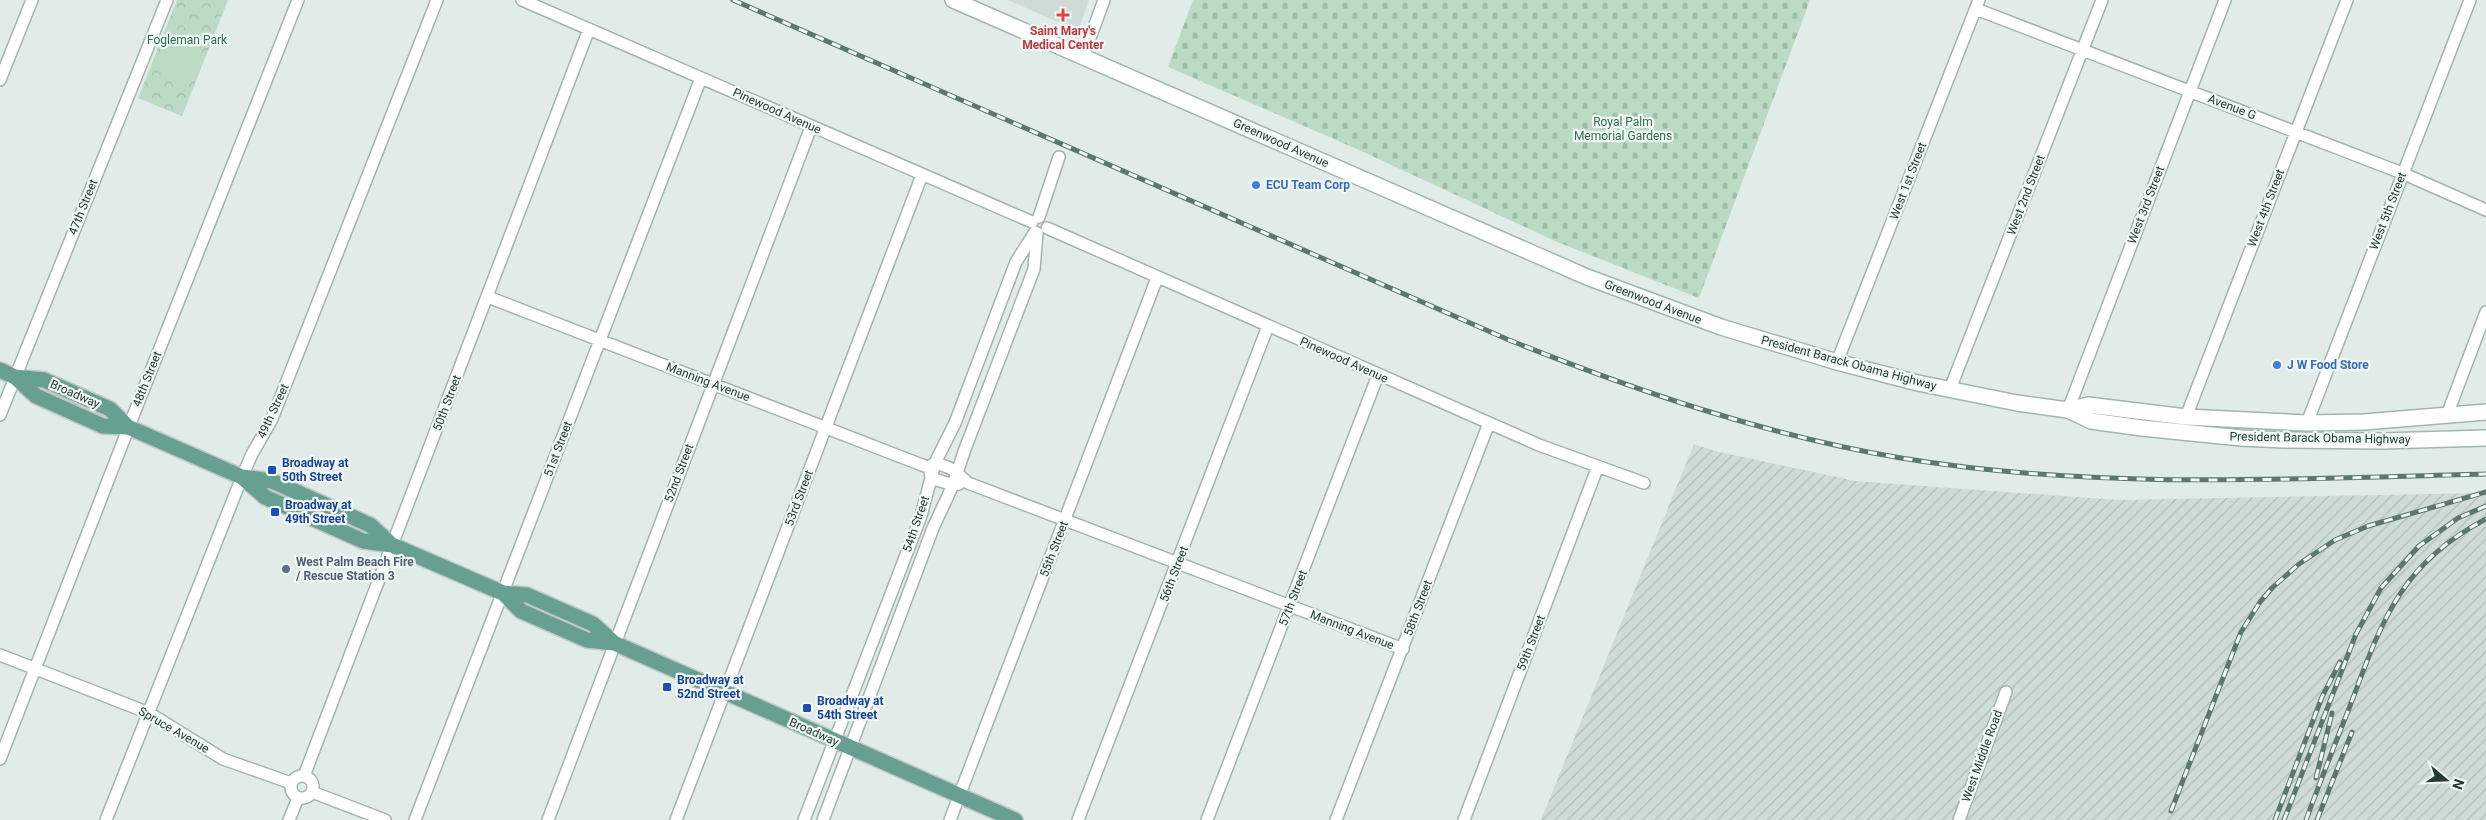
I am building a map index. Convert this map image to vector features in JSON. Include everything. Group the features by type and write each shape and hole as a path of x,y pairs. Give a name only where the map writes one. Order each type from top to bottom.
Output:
{"main road":[{"name":"Greenwood Avenue","path":"953,0 1587,276 1721,327"},
{"name":"President Barack Obama Highway","path":"1721,327 1838,362 1950,390 2068,410 2091,421 2241,438 2382,442 2486,438"},
{"name":"Broadway","path":"0,370 15,377 44,380 110,409 128,428 242,477 265,497 363,541 392,544 503,593 528,595 593,624 614,643 1015,820"},
{"name":"President Barack Obama Highway","path":"2068,410 2088,405 2186,417 2307,423 2364,422 2486,412"}],"street":[{"path":"0,80 32,0"},
{"name":"47th Street","path":"0,415 167,0"},
{"name":"48th Street","path":"0,759 128,428 298,0"},
{"name":"49th Street","path":"106,820 242,477 252,454 272,419 437,0"},
{"name":"Pinewood Avenue","path":"522,0 1540,445 1644,483"},
{"path":"1083,57 1104,0"},
{"name":"West 2nd Street","path":"1950,390 2102,0"},
{"name":"West 3rd Street","path":"2068,410 2225,0"},
{"name":"West 4th Street","path":"2186,417 2347,0"},
{"name":"West 5th Street","path":"2307,423 2470,0"},
{"name":"Avenue G","path":"1978,4 2082,50 2402,173 2486,210"},
{"name":"West 1st Street","path":"1838,362 1978,4"},
{"name":"50th Street","path":"304,776 589,30"},
{"name":"51st Street","path":"415,820 701,78"},
{"name":"52nd Street","path":"548,820 811,126"},
{"name":"54th Street","path":"823,820 933,528 953,485 964,449 1034,269 1038,226 1059,158"},
{"name":"53rd Street","path":"676,820 723,691 922,175"},
{"name":"54th Street","path":"804,820 921,516 932,469 955,423 1016,262 1038,226"},
{"name":"55th Street","path":"950,820 1157,278"},
{"name":"Manning Avenue","path":"488,297 932,469 958,472 966,482 1402,649"},
{"path":"2447,414 2486,312"},
{"name":"56th Street","path":"1078,820 1268,326"},
{"name":"57th Street","path":"1207,820 1378,375"},
{"name":"58th Street","path":"1336,820 1489,423"},
{"name":"59th Street","path":"1464,820 1598,466"},
{"name":"Manning Avenue","path":"932,469 953,485"},
{"path":"953,485 966,482"},
{"name":"Spruce Avenue","path":"0,655 149,713 224,759 291,783"},
{"name":"West Middle Road","path":"1959,820 2006,692"},
{"path":"304,776 312,782 312,792 304,798 298,798 291,790 291,783 296,777 304,776"},
{"path":"312,792 386,820"},
{"path":"289,820 298,798"}],"shaded area":[{"name":"Saint Mary's Medical Center","path":"1008,0 1089,0 1078,31"},
{"path":"1694,444 1715,451 1855,481 2119,500 2486,493 2486,820 1541,820"}],"green space":[{"name":"Fogleman Park","path":"177,0 228,0 182,116 138,98"},
{"name":"Royal Palm Memorial Gardens","path":"1193,0 1810,0 1699,298 1555,241 1357,149 1168,67"},
{"path":"165,41 204,57 194,82 155,66"}],"railway":[{"path":"733,0 1509,340 1653,394 1751,424 1800,437 1901,458 2047,475 2193,480 2266,480 2486,474"},
{"path":"2171,811 2241,632 2260,602 2272,588 2299,564 2335,540 2368,526 2486,492"},
{"path":"2284,820 2356,634 2381,588 2419,546 2458,518 2486,506"},
{"path":"2306,820 2373,647 2384,621 2398,597 2433,555 2457,536 2486,519"},
{"path":"2275,820 2322,697 2340,662"},
{"path":"2316,778 2332,713"},
{"path":"2317,820 2352,732"}],"place":[{"name":"Saint Mary's Medical Center","path":"1063,15"},
{"name":"ECU Team Corp","path":"1256,185"},
{"name":"J W Food Store","path":"2277,365"},
{"name":"Broadway at 50th Street","path":"272,470"},
{"name":"Broadway at 49th Street","path":"275,512"},
{"name":"West Palm Beach Fire / Rescue Station 3","path":"286,569"},
{"name":"Broadway at 52nd Street","path":"667,687"},
{"name":"Broadway at 54th Street","path":"807,708"}]}
